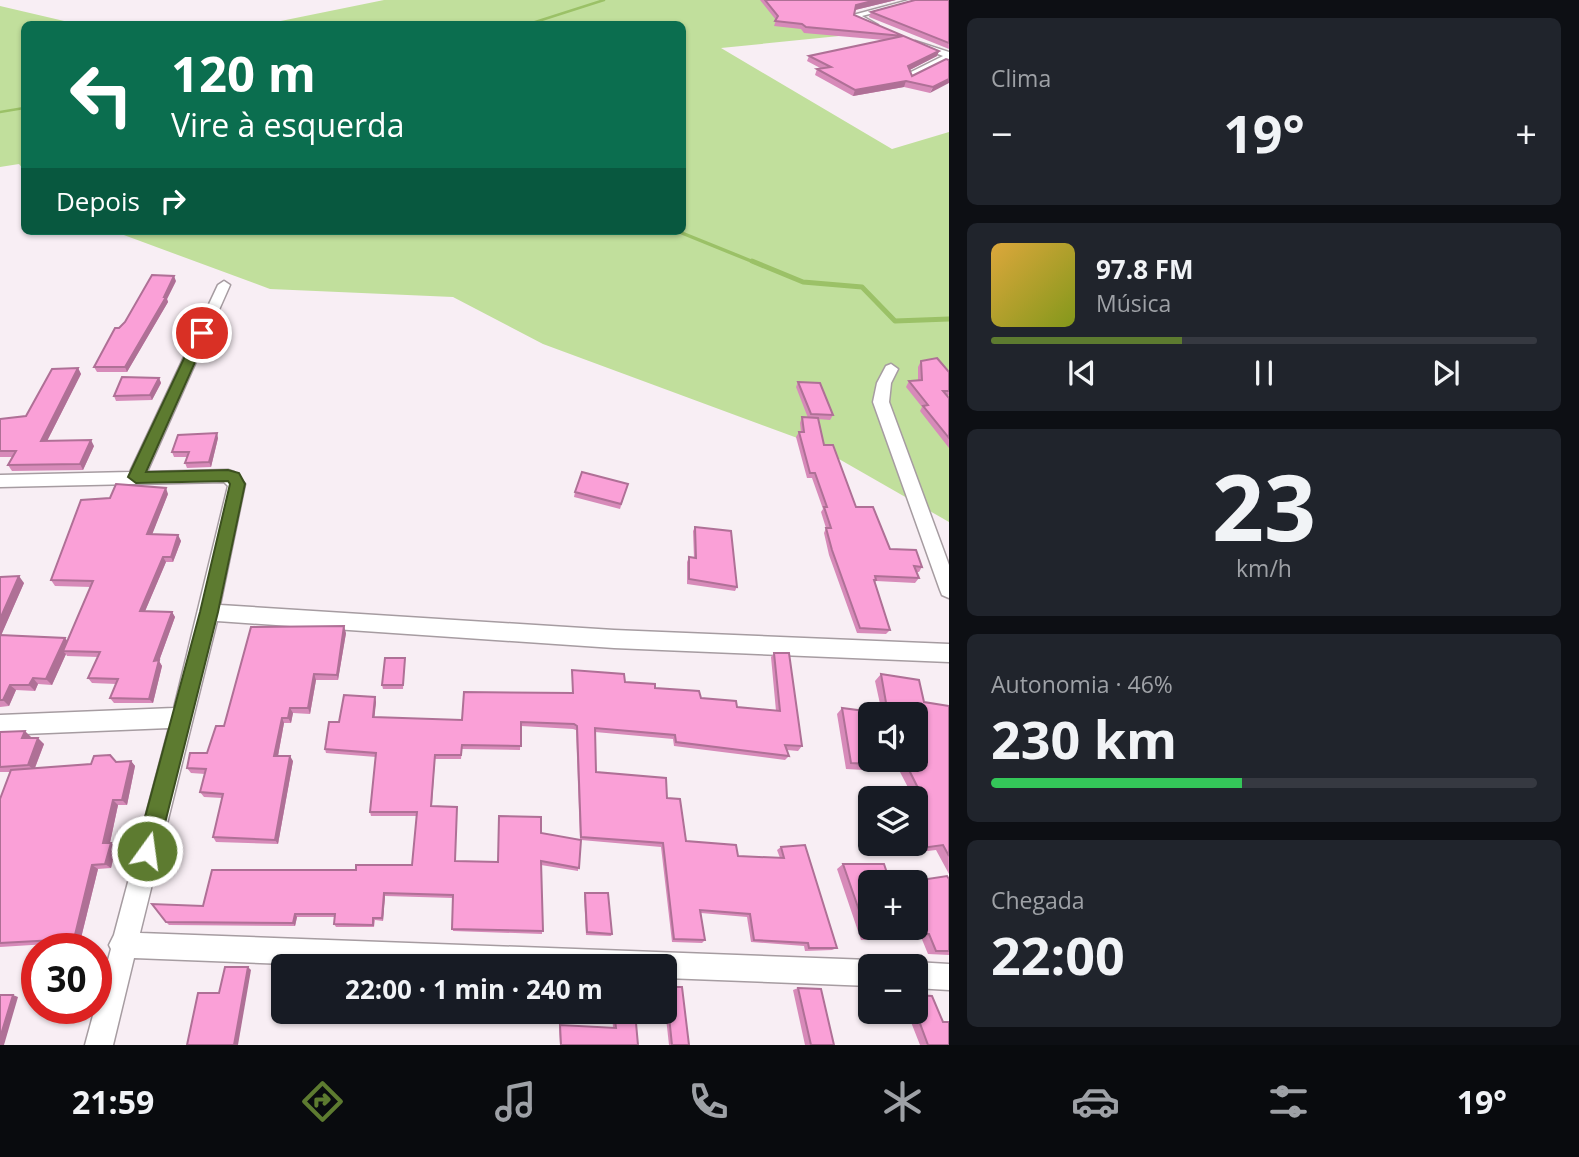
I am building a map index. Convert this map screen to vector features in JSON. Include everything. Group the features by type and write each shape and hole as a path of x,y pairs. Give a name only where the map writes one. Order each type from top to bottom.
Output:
{"street":[{"path":"885,30 856,18 860,13 918,0"},
{"path":"908,40 949,55"},
{"path":"910,76 949,55"},
{"path":"136,477 224,285"},
{"path":"891,369 884,383 881,402 949,590"},
{"path":"0,481 228,476 236,480 209,612 122,945 99,1045"},
{"path":"209,612 614,639 816,650 949,653"},
{"path":"0,725 181,718"},
{"path":"122,945 858,973"},
{"path":"928,976 949,977"}],"green space":[{"path":"384,0 804,0 869,33 721,48 892,149 949,132 949,522 811,443 543,344 453,297 270,289 124,235 686,235 686,21 281,21"},
{"path":"0,6 64,21 21,21 21,166 19,164 0,167"}],"building":[{"path":"765,0 876,0 856,5 854,15 939,51 908,66 912,76 946,59 949,60 949,79 933,87 906,81 855,90 817,69 831,67 809,56 903,36 806,27 802,24 775,21 778,16"},
{"path":"915,0 949,0 949,43 871,12"},
{"path":"152,275 174,276 166,297 125,367 94,367 115,328 125,322"},
{"path":"937,358 949,372 949,391 943,391 949,398 949,438 923,406 928,405 909,381 922,380 921,361"},
{"path":"78,368 41,441 91,440 80,464 8,465 16,451 0,451 0,419 26,416 52,369"},
{"path":"122,377 159,378 150,395 114,396"},
{"path":"798,382 820,383 833,415 811,414"},
{"path":"802,417 818,418 824,445 833,445 856,507 873,507 890,549 916,550 922,567 914,566 919,578 875,576 890,630 860,628 826,528 831,528 824,507 827,507 815,473 810,473 799,432 804,432"},
{"path":"217,433 209,462 185,463 189,452 172,452 178,435"},
{"path":"582,472 628,484 621,504 575,492"},
{"path":"116,484 166,488 147,534 178,535 171,557 163,557 140,611 172,612 154,661 159,660 149,699 110,698 118,679 88,678 100,652 63,651 93,581 51,580 81,500 110,498"},
{"path":"695,527 731,531 737,587 689,579 689,557 696,558"},
{"path":"19,576 0,619 0,577"},
{"path":"344,626 337,675 314,674 308,708 290,708 288,718 282,718 274,756 290,756 275,840 213,837 223,794 200,792 206,769 187,768 190,753 207,753 216,726 224,726 251,627"},
{"path":"0,635 65,638 46,679 33,678 29,685 10,685 3,700 0,700"},
{"path":"774,653 789,653 802,746 785,745 789,756 676,742 675,735 595,728 596,772 666,778 667,798 680,799 686,841 736,845 738,856 784,858 781,847 805,845 837,948 809,948 808,943 754,940 750,914 700,910 705,940 674,939 663,843 581,837 577,726 574,724 521,722 521,746 462,745 461,755 435,755 431,806 457,807 455,861 498,862 499,816 541,817 541,833 581,840 579,868 541,861 543,931 452,929 453,895 384,893 382,918 373,918 373,925 334,924 335,914 295,914 293,923 166,922 152,904 203,906 212,870 356,870 356,865 412,865 417,812 370,812 376,753 325,749 329,722 339,722 344,695 375,697 373,717 462,720 464,692 573,693 572,670 624,674 625,682 655,684 655,688 699,691 701,698 736,701 737,707 780,711"},
{"path":"385,658 405,658 403,685 382,685"},
{"path":"881,674 919,680 924,702 886,702"},
{"path":"928,703 949,706 949,856 943,845 928,847 928,786 917,786 910,772 928,772"},
{"path":"842,708 858,710 858,763 851,763"},
{"path":"25,731 22,738 38,738 28,765 0,767 0,732"},
{"path":"110,755 116,762 131,761 122,800 113,800 103,843 111,843 105,864 92,865 75,933 21,933 21,942 0,943 0,799 11,770 91,764 94,756"},
{"path":"843,864 884,864 886,870 858,870 858,907"},
{"path":"947,876 949,951 936,951 929,934 928,879"},
{"path":"585,893 608,893 612,934 587,932"},
{"path":"225,967 248,967 234,1045 187,1045 198,993 219,993"},
{"path":"677,987 682,987 689,1045 672,1045 670,1024 677,1024"},
{"path":"798,988 821,989 834,1045 811,1045"},
{"path":"0,995 13,995 0,1038"},
{"path":"928,996 932,996 943,1022 949,1022 949,1045 928,1045 920,1024 928,1024"},
{"path":"616,1024 636,1024 638,1045 561,1045 560,1025 616,1028"}],"waterway":[{"path":"538,21 604,0"},
{"path":"0,112 21,108"},
{"path":"686,235 756,263"},
{"path":"752,261 803,282 862,287 895,321 949,319"}],"route":[{"path":"147,851 209,612 237,484 233,477 228,476 136,477 202,333"}]}
